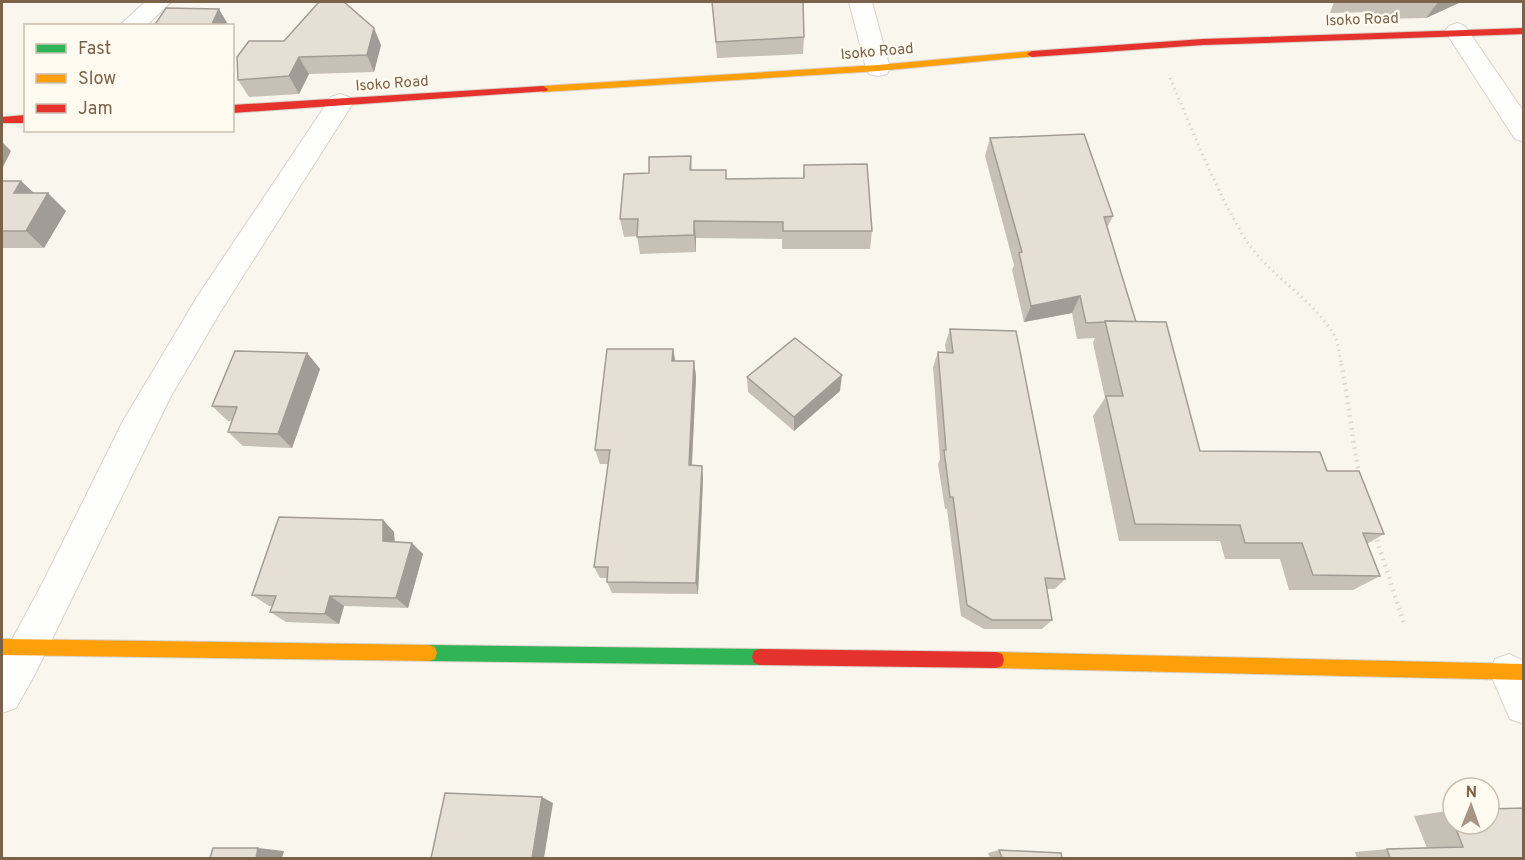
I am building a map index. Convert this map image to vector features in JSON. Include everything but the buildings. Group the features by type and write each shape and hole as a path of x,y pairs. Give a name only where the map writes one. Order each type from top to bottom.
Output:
{"street":[{"path":"133,24 159,2"},
{"path":"860,2 878,68"},
{"name":"Isoko Road","path":"234,109 878,68 1153,45 1524,31"},
{"path":"1457,32 1524,133"},
{"path":"2,694 16,647 135,430 186,342 340,103"},
{"path":"2,120 24,119"},
{"path":"16,647 1065,661 1420,670 1519,683"}],"path":[{"path":"1153,45 1163,60 1198,144 1244,237 1260,259 1310,305 1335,336 1349,399 1350,424 1361,484"},
{"path":"1374,530 1420,670"}],"traffic: fast":[{"path":"429,653 760,657"}],"traffic: slow":[{"path":"543,89 878,68 1032,54"},
{"path":"2,647 429,653"},
{"path":"996,660 1524,672"}],"traffic: jam":[{"path":"1032,54 1203,42 1524,31"},
{"path":"234,109 543,89"},
{"path":"2,120 24,119"},
{"path":"760,657 996,660"}]}
